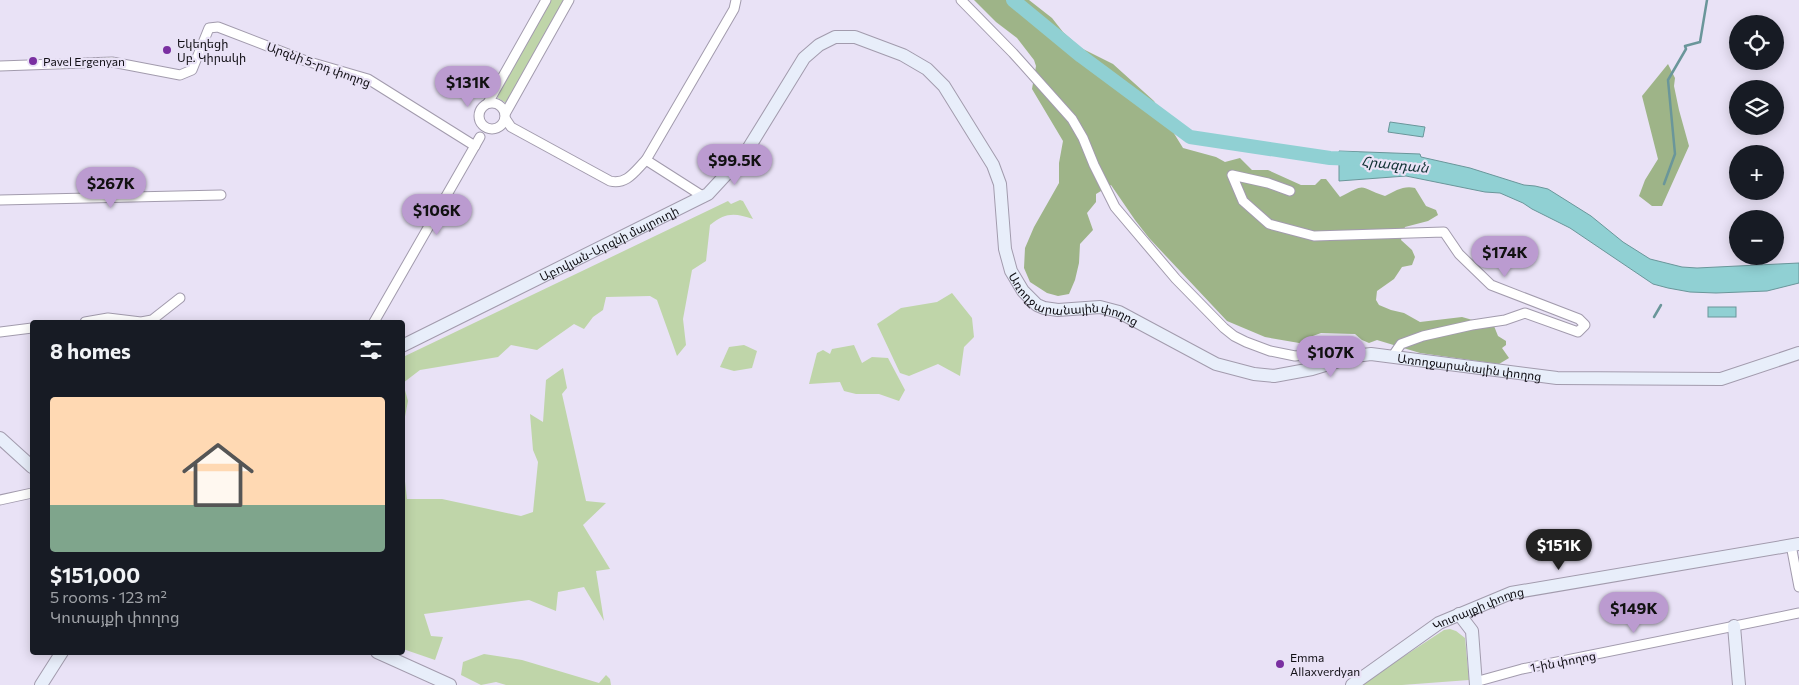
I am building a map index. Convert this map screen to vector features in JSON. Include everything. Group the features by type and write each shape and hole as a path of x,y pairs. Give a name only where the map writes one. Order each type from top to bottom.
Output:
{"main road":[{"name":"Աբովյան-Արզնի մայրուղի","path":"405,345 704,197 745,154 804,58 819,46 835,38 855,37 902,55 927,69 944,86 993,165"},
{"name":"Առողջարանային փողոց","path":"993,165 1000,184 1005,249 1011,271 1032,301 1044,308 1058,310 1100,307 1119,312 1216,364 1254,374 1274,376 1312,369 1355,356 1371,354 1557,378 1721,379 1799,353"},
{"path":"0,438 30,465"},
{"name":"Կոտայքի փողոց","path":"1352,685 1439,623 1511,593 1795,544"},
{"path":"1459,614 1472,630 1475,683"},
{"path":"1734,626 1739,685"},
{"path":"41,685 60,655"},
{"path":"383,655 450,685"}],"street":[{"path":"546,0 488,103 480,109 479,120 486,128 492,129 503,119 569,0"},
{"path":"488,103 500,105 503,119 511,127 610,181 627,180 646,160 734,9 736,0"},
{"path":"961,0 1013,53 1072,119 1116,207 1176,279 1224,328 1240,339 1270,351 1295,356 1349,350 1355,356"},
{"name":"Արզնի 5-րդ փողոց","path":"0,66 112,62 180,75 192,70 209,28 218,27 306,61 368,79 475,146"},
{"path":"375,320 480,137"},
{"path":"646,160 704,197"},
{"path":"1290,191 1268,183 1232,175 1243,200 1269,224 1314,236 1444,232 1459,254 1491,285 1579,319 1585,325 1578,332 1525,313 1505,320 1423,336 1401,344 1392,356"},
{"path":"0,200 221,195"},
{"path":"152,320 180,298"},
{"path":"96,320 108,318 124,320"},
{"path":"0,332 30,328"},
{"path":"0,500 30,493"},
{"path":"1795,544 1799,587"},
{"name":"1-ին փողոց","path":"1475,683 1522,669 1799,614"}],"shaded area":[{"path":"550,0 565,0 506,103 495,96"},
{"path":"974,0 1029,0 1052,18 1063,32 1081,48 1113,64 1154,101 1183,148 1216,157 1225,162 1240,158 1252,170 1268,170 1301,185 1315,185 1321,179 1326,179 1340,197 1363,187 1385,196 1403,188 1415,188 1426,206 1436,210 1438,215 1428,221 1405,227 1401,240 1412,250 1415,257 1412,265 1402,267 1394,279 1377,291 1376,300 1379,305 1404,313 1420,322 1462,317 1494,326 1498,336 1506,341 1506,345 1502,348 1509,358 1499,364 1420,353 1377,340 1369,343 1355,334 1321,333 1310,337 1305,344 1265,337 1227,321 1149,238 1111,185 1096,194 1096,202 1087,213 1093,230 1080,244 1079,263 1069,294 1058,296 1047,293 1030,282 1024,268 1025,248 1034,227 1059,183 1059,163 1063,141 1032,89 1036,66 1034,60 1017,38 996,22"},
{"path":"1668,64 1675,78 1674,86 1689,146 1662,206 1652,206 1639,196 1645,180 1658,159 1642,96"},
{"path":"740,200 743,201 753,219 731,215 721,218 710,225 706,261 692,270 683,319 686,345 677,356 657,300 650,296 606,297 603,310 593,317 584,329 574,324 537,350 511,345 498,357 420,370 405,381 405,356 728,201 731,204"},
{"path":"952,293 972,318 974,337 964,347 960,376 938,364 909,376 900,373 877,324 901,308 937,302"},
{"path":"744,345 757,351 752,368 734,371 720,367 729,347"},
{"path":"854,345 862,363 872,357 888,358 905,390 899,401 879,394 856,394 844,391 840,382 809,384 817,353 823,350 830,354 832,349"},
{"path":"563,368 567,388 562,394 586,501 606,503 583,525 610,569 596,571 604,621 584,587 558,592 556,611 529,600 424,614 431,636 443,637 435,660 405,650 405,482 407,499 442,499 521,516 533,512 538,462 533,450 530,414 543,422 546,380"},
{"path":"405,390 408,401 405,417"},
{"path":"1450,629 1465,638 1469,680 1402,685 1360,685 1444,630"},
{"path":"484,654 522,660 599,683 606,675 610,679 611,685 506,685 496,682 481,685 461,675 463,662"}],"water":[{"path":"1390,122 1425,127 1423,137 1388,132"},
{"path":"1339,151 1420,154 1421,157 1470,168 1524,185 1548,189 1591,216 1623,242 1650,259 1682,267 1697,268 1799,263 1799,283 1767,291 1716,293 1690,292 1668,288 1653,284 1570,228 1500,193 1485,192 1406,176 1339,181"},
{"path":"1708,307 1736,307 1736,317 1708,317"}],"waterway":[{"name":"Հրազդան","path":"1013,0 1081,56 1190,137 1330,158 1356,159"},
{"path":"1664,184 1675,154 1668,80 1686,49 1685,46 1700,42 1707,0"},
{"path":"1654,317 1661,305"}],"place":[{"name":"Եկեղեցի Սբ. Կիրակի","path":"167,50"},
{"name":"Pavel Ergenyan","path":"33,61"},
{"name":"Emma Allaxverdyan","path":"1280,664"}]}
